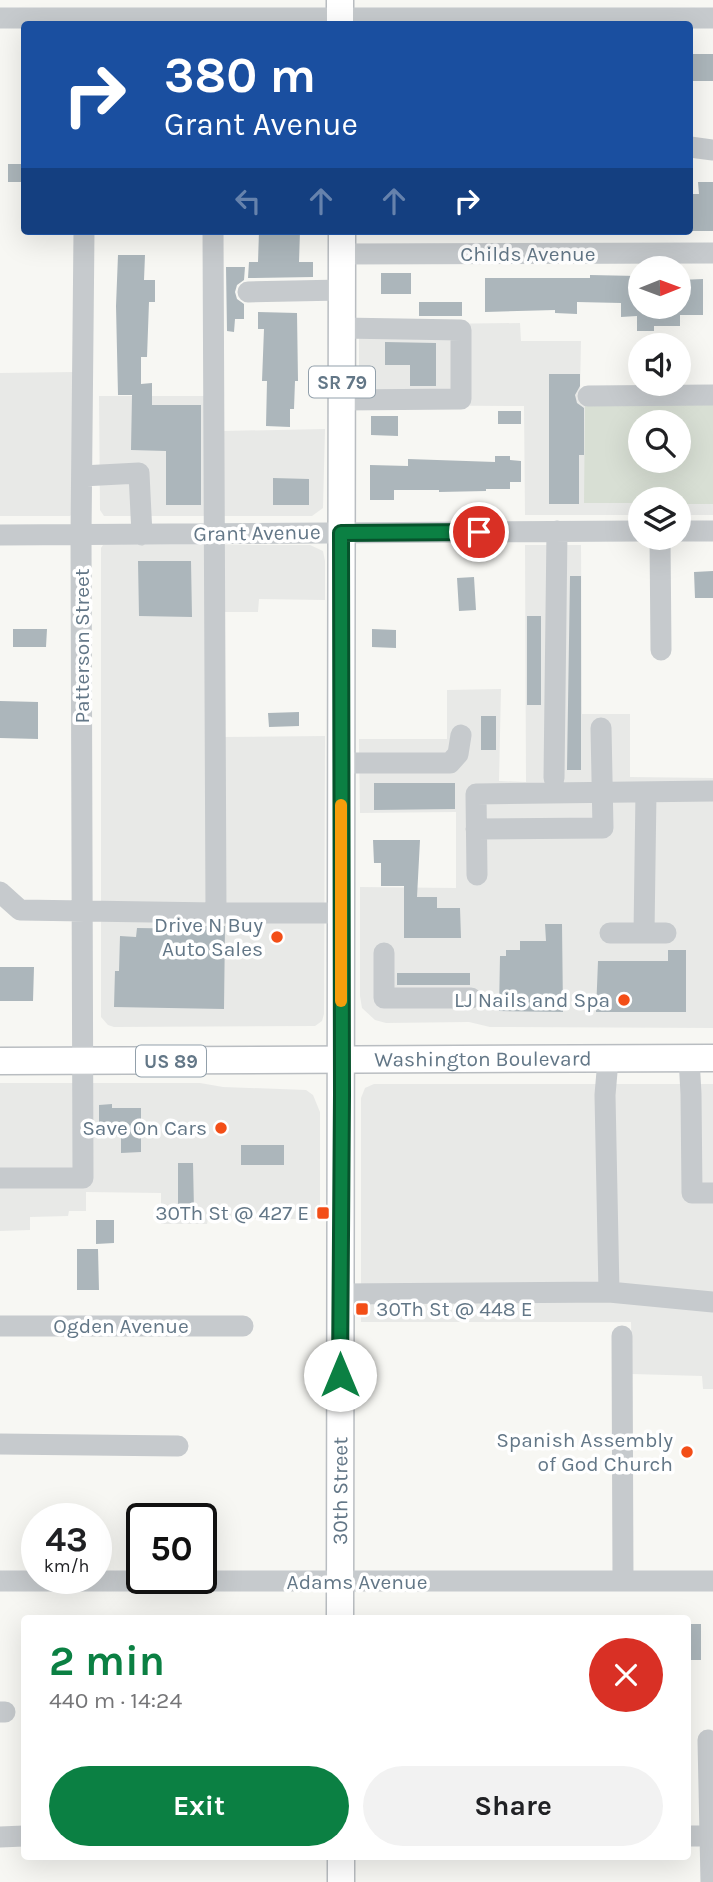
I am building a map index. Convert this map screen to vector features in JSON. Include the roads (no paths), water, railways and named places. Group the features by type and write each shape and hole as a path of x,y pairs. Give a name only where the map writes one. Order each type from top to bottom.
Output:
{"main road":[{"name":"30th Street","path":"340,1615 342,243"},
{"name":"Washington Boulevard","path":"0,1061 701,1058"},
{"path":"341,1860 341,1882"}],"street":[{"path":"0,18 80,14 340,14 501,9 713,18"},
{"path":"693,147 713,150"},
{"name":"Patterson Street","path":"0,1178 83,1178 83,235"},
{"path":"213,235 216,913"},
{"name":"Childs Avenue","path":"342,243 713,253"},
{"path":"248,292 342,290"},
{"path":"342,328 461,330 461,399 342,400"},
{"path":"587,396 713,395"},
{"path":"82,476 139,473 142,535"},
{"path":"554,778 557,531"},
{"name":"Grant Avenue","path":"0,535 628,531"},
{"path":"691,531 713,531"},
{"path":"660,550 661,650"},
{"path":"476,829 603,828 601,728"},
{"path":"341,763 450,763 458,754 461,735"},
{"path":"477,875 476,794 713,791"},
{"path":"638,792 644,933"},
{"path":"0,892 20,910 83,910 108,913 341,913"},
{"path":"610,933 666,933"},
{"path":"384,953 384,998 471,998"},
{"path":"701,1058 692,1193 713,1193"},
{"path":"608,1060 605,1095 609,1292"},
{"path":"340,1294 609,1292 713,1302"},
{"name":"Ogden Avenue","path":"0,1326 243,1326"},
{"path":"622,1336 623,1581"},
{"path":"0,1444 178,1446"},
{"name":"Adams Avenue","path":"0,1581 713,1581"},
{"path":"708,1740 711,1882"},
{"path":"0,1837 21,1836"},
{"path":"691,1836 712,1836"}],"place":[{"name":"Drive N Buy Auto Sales","path":"277,937"},
{"name":"LJ Nails and Spa","path":"624,1000"},
{"name":"Save On Cars","path":"221,1128"},
{"name":"30Th St @ 427 E","path":"323,1213"},
{"name":"30Th St @ 448 E","path":"362,1309"},
{"name":"Spanish Assembly of God Church","path":"687,1452"}]}
